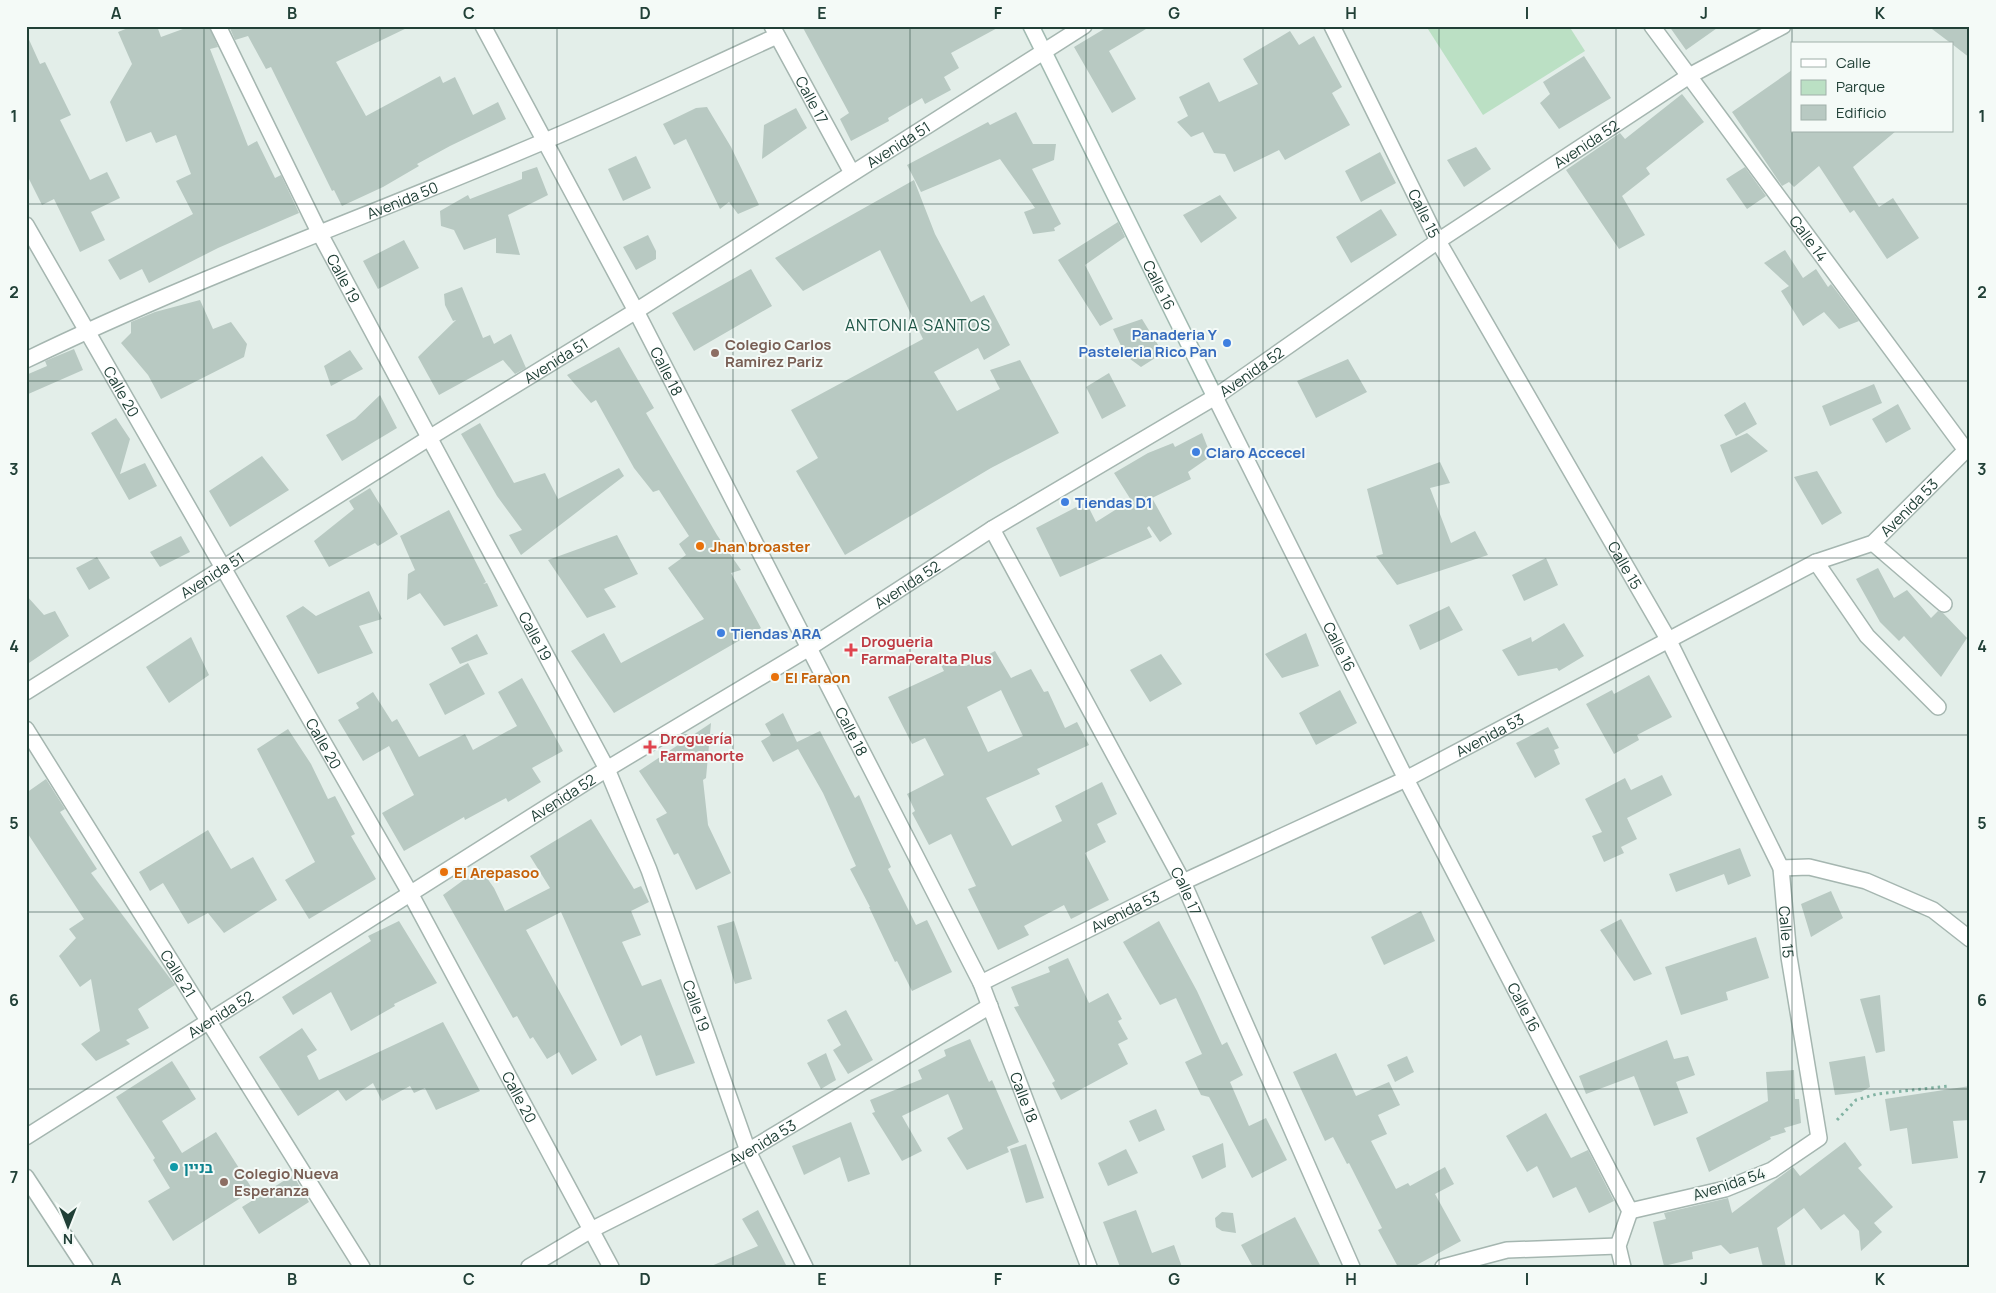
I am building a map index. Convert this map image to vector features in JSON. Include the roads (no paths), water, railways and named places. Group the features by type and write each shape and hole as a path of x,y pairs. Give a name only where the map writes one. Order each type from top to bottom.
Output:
{"street":[{"name":"Calle 19","path":"218,26 319,232 607,770 649,870 748,1151 805,1267"},
{"name":"Calle 18","path":"483,26 636,311 981,983 1088,1267"},
{"name":"Calle 16","path":"1031,26 1406,779 1630,1211"},
{"name":"Avenida 51","path":"26,692 429,438 636,311 1084,26"},
{"name":"Calle 15","path":"1332,26 1438,241 1668,639 1781,868 1789,957 1819,1138"},
{"name":"Calle 14","path":"1652,26 1968,449"},
{"name":"Avenida 52","path":"26,1137 410,893 607,770 809,648 992,530 1215,397 1438,241 1688,76 1783,26"},
{"name":"Avenida 50","path":"26,360 88,330 319,232 544,141 775,31"},
{"name":"Calle 17","path":"775,31 852,174"},
{"name":"Calle 20","path":"26,225 410,893 611,1267"},
{"name":"Avenida 53","path":"981,983 1183,882 1406,779 1816,562 1873,543 1968,449"},
{"name":"Calle 17","path":"992,530 1183,882 1352,1267"},
{"path":"1873,543 1944,604"},
{"path":"1816,562 1867,636 1938,708"},
{"name":"Calle 21","path":"26,729 206,1021 362,1267"},
{"path":"1781,868 1809,867 1866,881 1933,910 1970,939"},
{"name":"Avenida 53","path":"529,1267 591,1230 748,1151 990,1006"},
{"name":"Avenida 54","path":"1630,1211 1725,1189 1744,1182 1772,1170 1819,1138"},
{"path":"26,1177 85,1267"},
{"path":"1623,1267 1618,1246 1630,1211"},
{"path":"1443,1267 1508,1250 1618,1246"}],"place":[{"name":"Panaderia Y Pasteleria Rico Pan","path":"1227,343"},
{"name":"Colegio Carlos Ramirez Pariz","path":"715,353"},
{"name":"Claro Accecel","path":"1196,452"},
{"name":"Tiendas D1","path":"1065,502"},
{"name":"Jhan broaster","path":"700,546"},
{"name":"Tiendas ARA","path":"721,633"},
{"name":"Drogueria FarmaPeralta Plus","path":"851,650"},
{"name":"El Faraon","path":"775,677"},
{"name":"Droguería Farmanorte","path":"650,747"},
{"name":"El Arepasoo","path":"444,872"},
{"name":"בניין","path":"174,1167"},
{"name":"Colegio Nueva Esperanza","path":"224,1182"}],"district":[{"name":"ANTONIA SANTOS","path":"918,325"}]}
